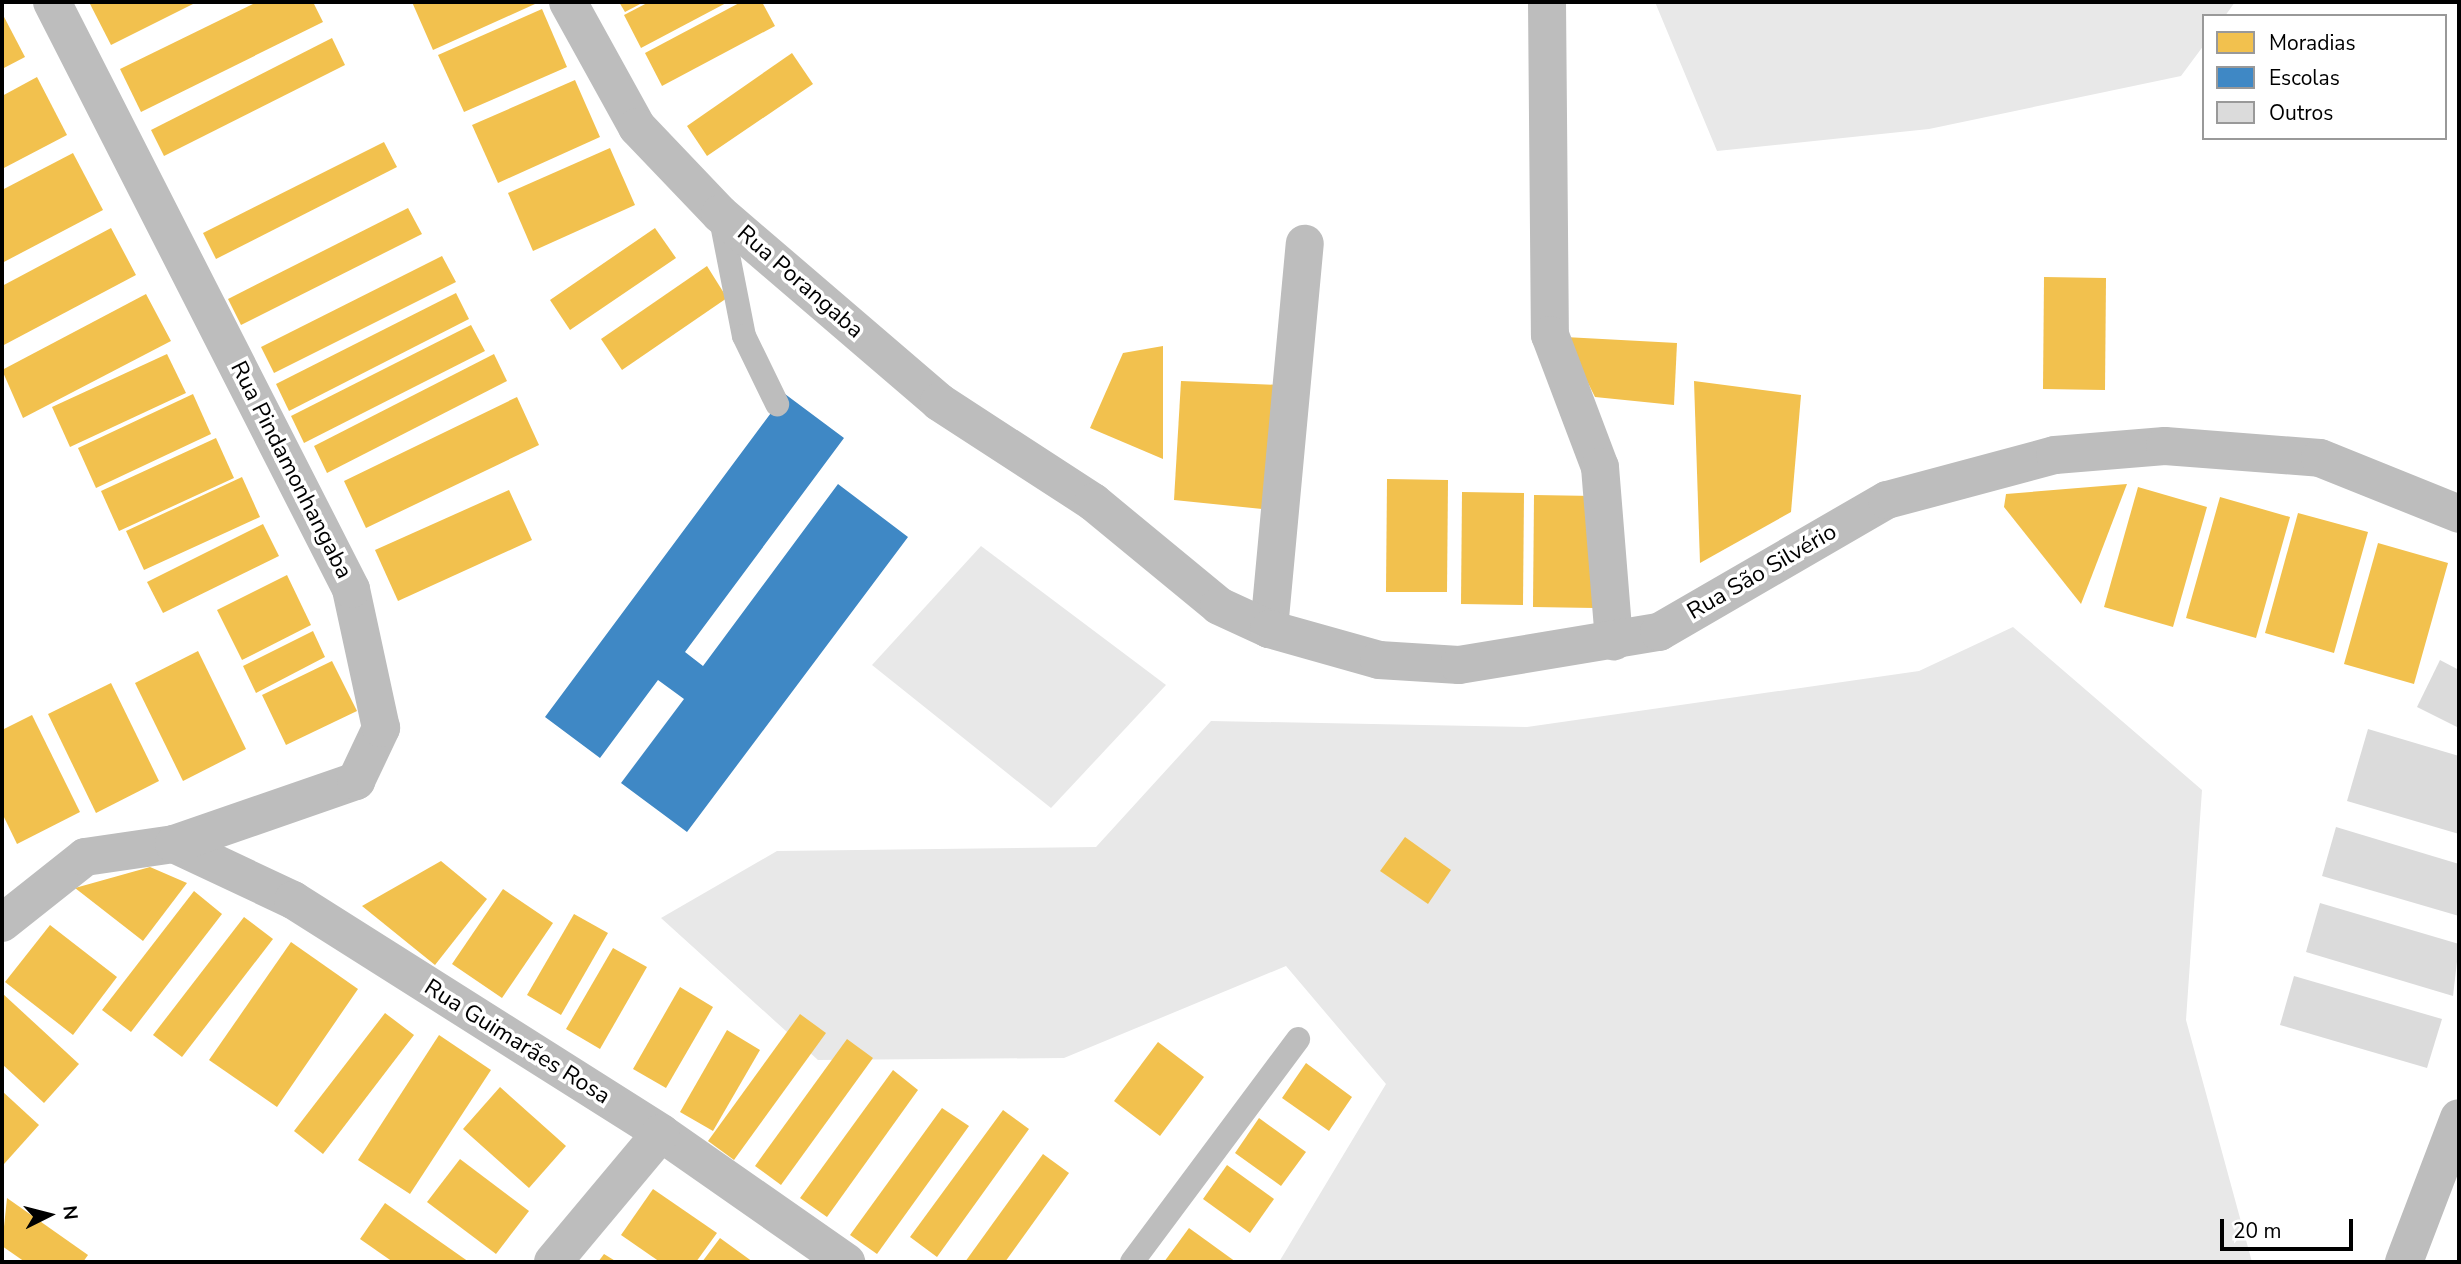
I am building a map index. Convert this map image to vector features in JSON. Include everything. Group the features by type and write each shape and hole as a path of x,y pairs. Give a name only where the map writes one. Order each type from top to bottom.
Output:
{"street":[{"name":"Rua Pindamonhangaba","path":"2,923 85,857 174,844 356,780 380,728 351,589 52,2"},
{"name":"Rua Porangaba","path":"568,2 637,127 720,214 939,402 1093,502"},
{"path":"1547,2 1550,335 1600,467 1614,641"},
{"path":"1269,629 1305,244"},
{"name":"Rua São Silvério","path":"1093,502 1220,606 1269,629 1379,660 1459,665 1659,632 1887,500 2055,455 2165,446 2320,458 2459,514"},
{"name":"Rua Guimarães Rosa","path":"174,844 293,900 661,1133 846,1262"},
{"path":"2404,1262 2459,1118"},
{"path":"553,1262 661,1133"}],"lane":[{"path":"720,214 744,336 777,404"},
{"path":"1132,1262 1297,1039"}],"shaded area":[{"path":"1655,2 2235,2 2226,14 2202,14 2202,48 2181,76 1929,129 1717,151"},
{"path":"981,546 1166,685 1051,808 872,665"},
{"path":"2013,627 2202,790 2186,1020 2252,1262 1279,1262 1386,1084 1286,966 1064,1058 818,1060 661,918 777,851 1096,847 1211,721 1527,727 1919,671"}],"building: Moradias":[{"path":"89,2 197,2 111,45"},
{"path":"257,2 313,2 323,22 141,112 120,69"},
{"path":"412,2 534,2 535,4 433,50"},
{"path":"619,2 644,2 625,12"},
{"path":"649,2 728,2 641,48 624,15"},
{"path":"741,2 762,2 775,26 662,86 645,53"},
{"path":"542,9 567,67 464,112 438,55"},
{"path":"2,13 25,57 2,69"},
{"path":"332,38 345,65 164,156 151,130"},
{"path":"792,53 813,84 707,156 687,126"},
{"path":"37,77 67,135 2,169 2,96"},
{"path":"575,80 600,137 498,183 472,125"},
{"path":"384,142 397,167 216,259 203,233"},
{"path":"610,148 635,205 533,251 508,193"},
{"path":"73,153 103,210 2,263 2,190"},
{"path":"408,208 422,234 241,325 228,299"},
{"path":"111,228 136,275 2,346 2,286"},
{"path":"655,228 676,258 570,330 550,300"},
{"path":"442,256 456,282 274,373 261,347"},
{"path":"707,266 727,298 622,370 601,339"},
{"path":"2044,277 2106,278 2105,390 2043,389"},
{"path":"456,293 469,319 289,411 276,384"},
{"path":"146,294 171,341 23,418 2,370"},
{"path":"471,325 485,351 304,443 291,416"},
{"path":"1565,337 1677,343 1674,405 1595,397"},
{"path":"1163,346 1163,459 1090,428 1123,353"},
{"path":"167,354 186,393 70,447 52,407"},
{"path":"494,354 507,381 327,473 314,446"},
{"path":"1181,381 1280,385 1272,510 1174,500"},
{"path":"1694,381 1801,395 1791,512 1700,563"},
{"path":"193,394 211,434 96,488 78,448"},
{"path":"517,397 539,445 366,528 344,481"},
{"path":"216,438 234,478 119,531 101,491"},
{"path":"242,477 260,517 144,570 126,531"},
{"path":"1387,479 1448,480 1447,592 1386,592"},
{"path":"2127,484 2081,604 2004,507 2006,494"},
{"path":"2138,487 2207,507 2173,627 2104,607"},
{"path":"509,490 532,540 398,601 375,550"},
{"path":"1462,492 1524,493 1523,605 1461,604"},
{"path":"1534,495 1595,496 1595,608 1533,607"},
{"path":"2220,497 2290,517 2256,638 2186,618"},
{"path":"2298,513 2368,532 2334,653 2265,633"},
{"path":"263,524 279,556 163,613 147,582"},
{"path":"2378,543 2448,563 2414,684 2344,664"},
{"path":"287,575 311,625 242,660 217,610"},
{"path":"313,631 325,657 256,693 243,666"},
{"path":"198,651 246,749 183,781 135,683"},
{"path":"332,661 357,711 286,745 262,695"},
{"path":"111,683 159,781 96,813 48,714"},
{"path":"32,715 80,812 17,844 2,813 2,730"},
{"path":"1405,837 1451,870 1428,904 1380,871"},
{"path":"441,861 487,899 435,965 362,906"},
{"path":"150,867 187,883 143,941 75,888"},
{"path":"503,889 553,923 502,998 452,964"},
{"path":"194,891 222,914 131,1032 102,1010"},
{"path":"574,914 608,933 561,1015 527,995"},
{"path":"244,917 273,939 182,1057 153,1035"},
{"path":"50,925 117,977 73,1035 5,982"},
{"path":"291,942 358,989 277,1107 209,1060"},
{"path":"613,948 647,967 600,1049 566,1029"},
{"path":"680,987 713,1007 666,1088 633,1069"},
{"path":"2,993 79,1064 44,1103 2,1064"},
{"path":"385,1013 414,1035 323,1154 294,1131"},
{"path":"800,1014 826,1033 734,1160 708,1141"},
{"path":"727,1030 760,1050 713,1131 680,1112"},
{"path":"439,1035 491,1070 410,1194 358,1160"},
{"path":"847,1039 873,1058 781,1185 755,1166"},
{"path":"1158,1042 1204,1077 1160,1136 1114,1101"},
{"path":"1306,1063 1352,1097 1329,1131 1282,1098"},
{"path":"893,1070 918,1090 827,1217 800,1198"},
{"path":"500,1087 566,1146 529,1188 463,1129"},
{"path":"2,1091 39,1125 4,1164 2,1161"},
{"path":"942,1108 969,1126 877,1254 850,1235"},
{"path":"1003,1110 1029,1129 937,1257 910,1237"},
{"path":"1259,1118 1306,1152 1281,1186 1235,1153"},
{"path":"1043,1154 1069,1173 1005,1262 965,1262"},
{"path":"460,1159 529,1211 496,1254 427,1202"},
{"path":"1227,1165 1274,1199 1250,1233 1203,1199"},
{"path":"653,1189 717,1233 696,1262 660,1262 621,1235"},
{"path":"7,1198 88,1255 83,1262 25,1262 2,1246"},
{"path":"385,1203 469,1262 393,1262 360,1239"},
{"path":"1189,1228 1236,1262 1164,1262"},
{"path":"720,1238 753,1262 702,1262"},
{"path":"604,1254 617,1262 598,1262"}],"building: Escolas":[{"path":"785,394 844,438 685,652 703,666 838,484 908,537 687,832 621,783 684,699 658,680 600,758 545,717"}],"building: Outros":[{"path":"2440,660 2459,670 2459,728 2417,707"},
{"path":"2368,729 2459,756 2459,834 2347,801"},
{"path":"2336,827 2459,864 2459,916 2322,876"},
{"path":"2320,903 2459,944 2453,996 2306,952"},
{"path":"2294,976 2442,1019 2427,1068 2280,1025"}]}
